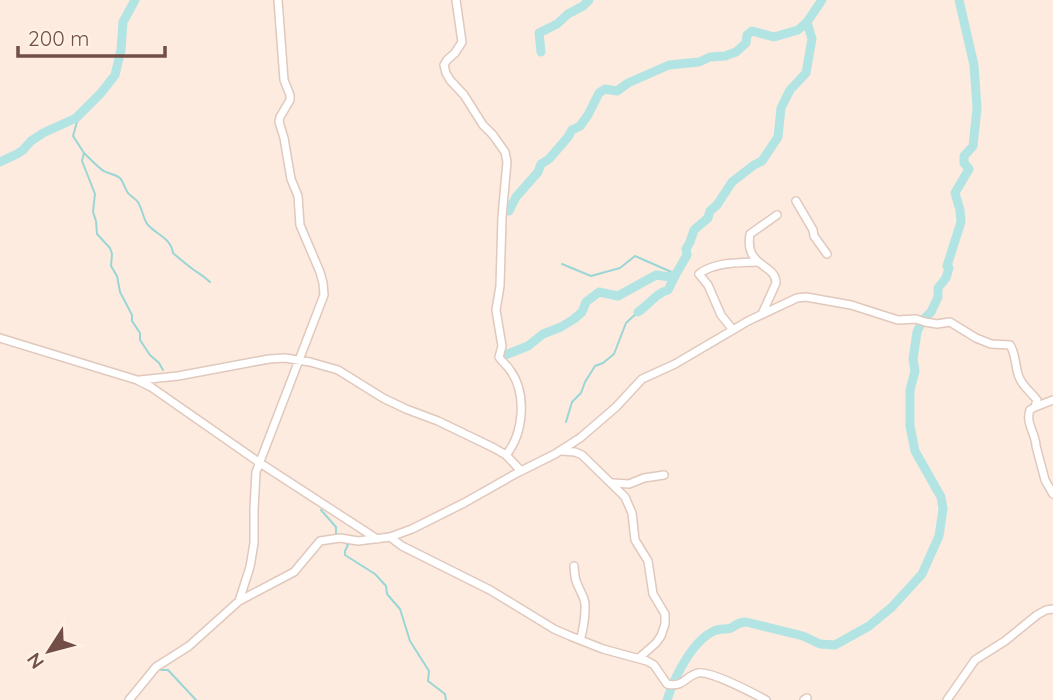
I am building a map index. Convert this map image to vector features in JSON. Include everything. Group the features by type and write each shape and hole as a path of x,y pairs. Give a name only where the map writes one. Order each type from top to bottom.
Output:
{"street":[{"path":"239,601 253,554 255,475 324,295 312,249 300,225 298,196 291,179 279,122 289,105 290,95 284,80 278,0"},
{"path":"456,0 462,42 444,65 446,73 505,152 507,162 500,286 496,310 502,346 499,357 512,374 522,403 516,440 506,455"},
{"path":"796,201 814,236 827,254"},
{"path":"762,315 776,277 757,262 750,246 750,234 777,215"},
{"path":"733,330 720,315 708,285 699,274 722,265 757,262"},
{"path":"129,700 156,667 189,646 239,601 294,572 320,541 340,538 358,541 390,537 464,503 584,435 639,382 797,298 806,297 851,305 898,320 916,318 937,324 950,322 991,344 1010,345 1019,378 1037,400 1035,407"},
{"path":"0,338 137,380 151,387 260,463 378,539"},
{"path":"137,380 178,376 269,359 298,360 338,370 383,398 438,421 506,455 521,471"},
{"path":"1053,400 1030,410 1028,420 1037,441 1045,480 1053,494"},
{"path":"561,450 582,454 625,497 632,513 635,540 648,561 653,594 665,614 662,636 639,658"},
{"path":"613,483 629,484 664,475"},
{"path":"390,537 554,628 580,640 654,665 667,684 677,685 694,674 706,674 734,683 766,700"},
{"path":"574,566 574,581 585,608 580,640"},
{"path":"947,700 975,660 1005,641 1037,615 1053,609"}],"waterway":[{"path":"0,162 23,150 43,133 76,118 101,93 115,75 121,50 123,22 135,0"},
{"path":"541,52 539,33 557,24 589,0"},
{"path":"500,357 528,346 543,334 574,319 582,312 586,302 599,292 618,296 656,275 670,277 676,274 687,255 686,249 694,230 708,218 710,211 732,182 762,161 778,137 781,108 790,90 806,73 812,39 807,22 822,0"},
{"path":"667,700 691,651 716,630 729,629 746,622 803,636 820,644 835,645 869,626 892,607 922,574 939,536 943,509 941,497 915,451 910,426 910,390 915,371 913,359 917,332 922,321 931,312 938,297 938,288 946,278 949,268 947,266 961,222 955,193 969,169 964,163 964,156 973,146 977,108 974,65 959,0"},
{"path":"509,211 541,164 549,159 572,130 580,126 599,93 605,89 617,91 628,83 669,65 699,62 736,52 746,43 747,35 752,31 774,37 798,30 807,22"},
{"path":"76,118 73,136 84,153 82,161 95,194 93,212 97,234 110,248 111,266 132,315 132,321 140,333 140,340 163,370"},
{"path":"84,153 102,170 120,178 128,193 138,202 148,225 167,240 173,253 210,282"},
{"path":"562,264 591,276 620,268 635,256 676,274"},
{"path":"638,312 668,290 676,274"},
{"path":"566,422 572,402 581,393 595,366 614,354 626,323 638,312"},
{"path":"321,510 336,527 336,535"},
{"path":"344,542 348,545 345,555 375,574 386,586 387,594 400,609 410,641 429,671 428,681 445,694 446,700"},
{"path":"161,670 168,670 196,700"}]}
